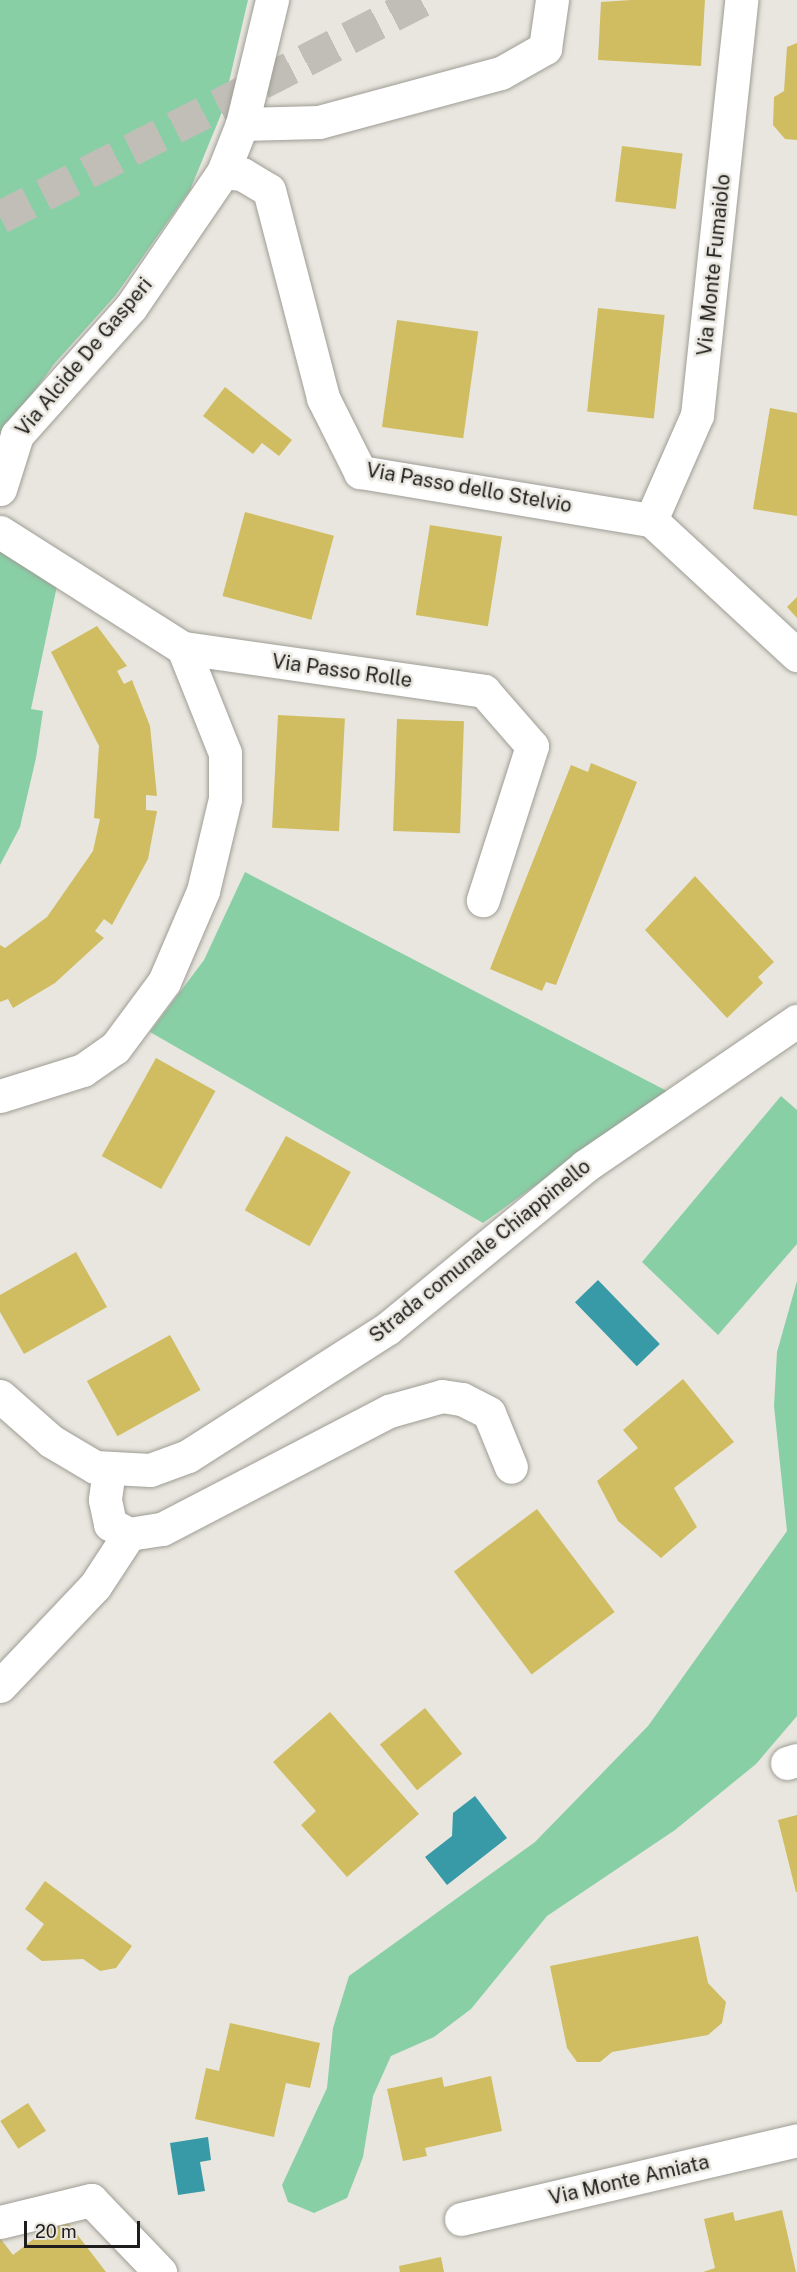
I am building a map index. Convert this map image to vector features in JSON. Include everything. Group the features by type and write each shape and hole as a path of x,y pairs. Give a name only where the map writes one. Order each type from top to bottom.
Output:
{"street":[{"name":"Via Alcide De Gasperi","path":"0,489 17,435 131,307 224,172 242,124 272,0"},
{"path":"242,124 319,122 501,74 545,48 552,0"},
{"name":"Via Monte Fumaiolo","path":"651,520 697,415 741,0"},
{"name":"Via Passo dello Stelvio","path":"224,172 242,174 269,190 323,398 360,472 651,520"},
{"path":"651,520 797,656"},
{"name":"Via Passo Rolle","path":"0,532 183,648 484,691 532,746 483,900"},
{"path":"0,1096 83,1070 115,1048 164,981 203,891 225,799 225,753 183,648"},
{"name":"Strada comunale Chiappinello","path":"0,1396 51,1442 109,1470 150,1470 188,1456 356,1350 603,1153 797,1021"},
{"path":"0,1686 95,1586 129,1534 183,1520 389,1411 430,1397 462,1399 489,1413 511,1467"},
{"path":"109,1470 105,1514 129,1534"},
{"name":"Via Monte Amiata","path":"460,2219 797,2140"},
{"path":"0,2222 91,2200 160,2272"}],"green space":[{"path":"0,0 248,0 222,112 190,190 115,296 54,364 0,439"},
{"path":"0,538 58,581 31,709 43,711 36,758 20,827 0,865"},
{"path":"245,872 667,1091 483,1223 150,1032 204,960"},
{"path":"781,1096 797,1110 797,1244 718,1335 642,1262"},
{"path":"797,1281 797,1716 756,1764 675,1830 547,1916 471,2009 434,2037 391,2056 373,2096 363,2157 347,2198 314,2213 288,2202 282,2185 327,2088 333,2028 349,1976 535,1842 648,1726 787,1531 774,1406 777,1352"}],"water":[{"path":"598,1280 660,1344 637,1366 575,1302"},
{"path":"475,1796 507,1838 447,1885 425,1857 452,1836 453,1813"},
{"path":"208,2137 211,2160 200,2162 205,2191 178,2195 170,2143"}],"building":[{"path":"705,0 701,66 598,60 601,2"},
{"path":"797,43 797,140 785,139 773,125 774,97 784,91 787,47"},
{"path":"622,146 683,153 676,209 615,202"},
{"path":"598,308 665,315 654,418 587,411"},
{"path":"397,320 478,331 463,438 382,427"},
{"path":"225,387 292,440 279,456 262,443 253,454 203,416"},
{"path":"770,408 797,413 797,516 753,509"},
{"path":"245,512 334,536 311,620 222,596"},
{"path":"430,525 502,536 488,626 416,615"},
{"path":"797,597 797,618 787,607"},
{"path":"97,626 127,666 117,671 124,684 132,680 150,726 157,796 146,795 146,810 157,811 148,859 112,925 104,919 95,931 104,938 55,983 13,1008 8,999 0,1002 0,945 5,948 47,917 93,851 100,819 94,818 99,746 51,652"},
{"path":"278,715 345,719 339,831 272,828"},
{"path":"397,719 464,721 460,833 393,831"},
{"path":"591,763 637,782 556,985 546,982 542,991 490,969 571,765 588,772"},
{"path":"695,876 774,962 758,977 763,983 727,1018 645,930"},
{"path":"156,1058 215,1091 161,1189 102,1156"},
{"path":"286,1136 351,1172 310,1246 245,1210"},
{"path":"76,1252 107,1307 24,1354 0,1312 0,1295"},
{"path":"170,1335 201,1390 117,1436 87,1381"},
{"path":"683,1379 734,1442 674,1488 697,1527 661,1558 618,1521 597,1481 638,1448 623,1430"},
{"path":"537,1509 615,1612 532,1675 454,1572"},
{"path":"425,1708 462,1754 417,1790 380,1745"},
{"path":"330,1712 419,1814 347,1877 301,1825 316,1811 273,1762"},
{"path":"797,1815 797,1892 796,1892 778,1820"},
{"path":"45,1881 132,1946 116,1968 100,1971 83,1959 42,1961 26,1949 44,1924 25,1909"},
{"path":"698,1936 708,1983 726,2002 722,2023 708,2035 612,2052 600,2062 577,2062 567,2048 550,1966"},
{"path":"230,2023 320,2043 310,2088 286,2083 274,2137 195,2119 206,2068 219,2071"},
{"path":"491,2076 502,2131 425,2148 427,2156 403,2161 387,2089 442,2077 444,2087"},
{"path":"28,2103 46,2131 18,2149 0,2121"},
{"path":"782,2210 796,2272 703,2272 715,2268 704,2219 733,2212 735,2221"},
{"path":"63,2216 106,2272 0,2272 0,2238 13,2255"},
{"path":"441,2257 444,2272 400,2272 399,2266"}],"tunnel":[{"path":"0,217 423,0"}]}
